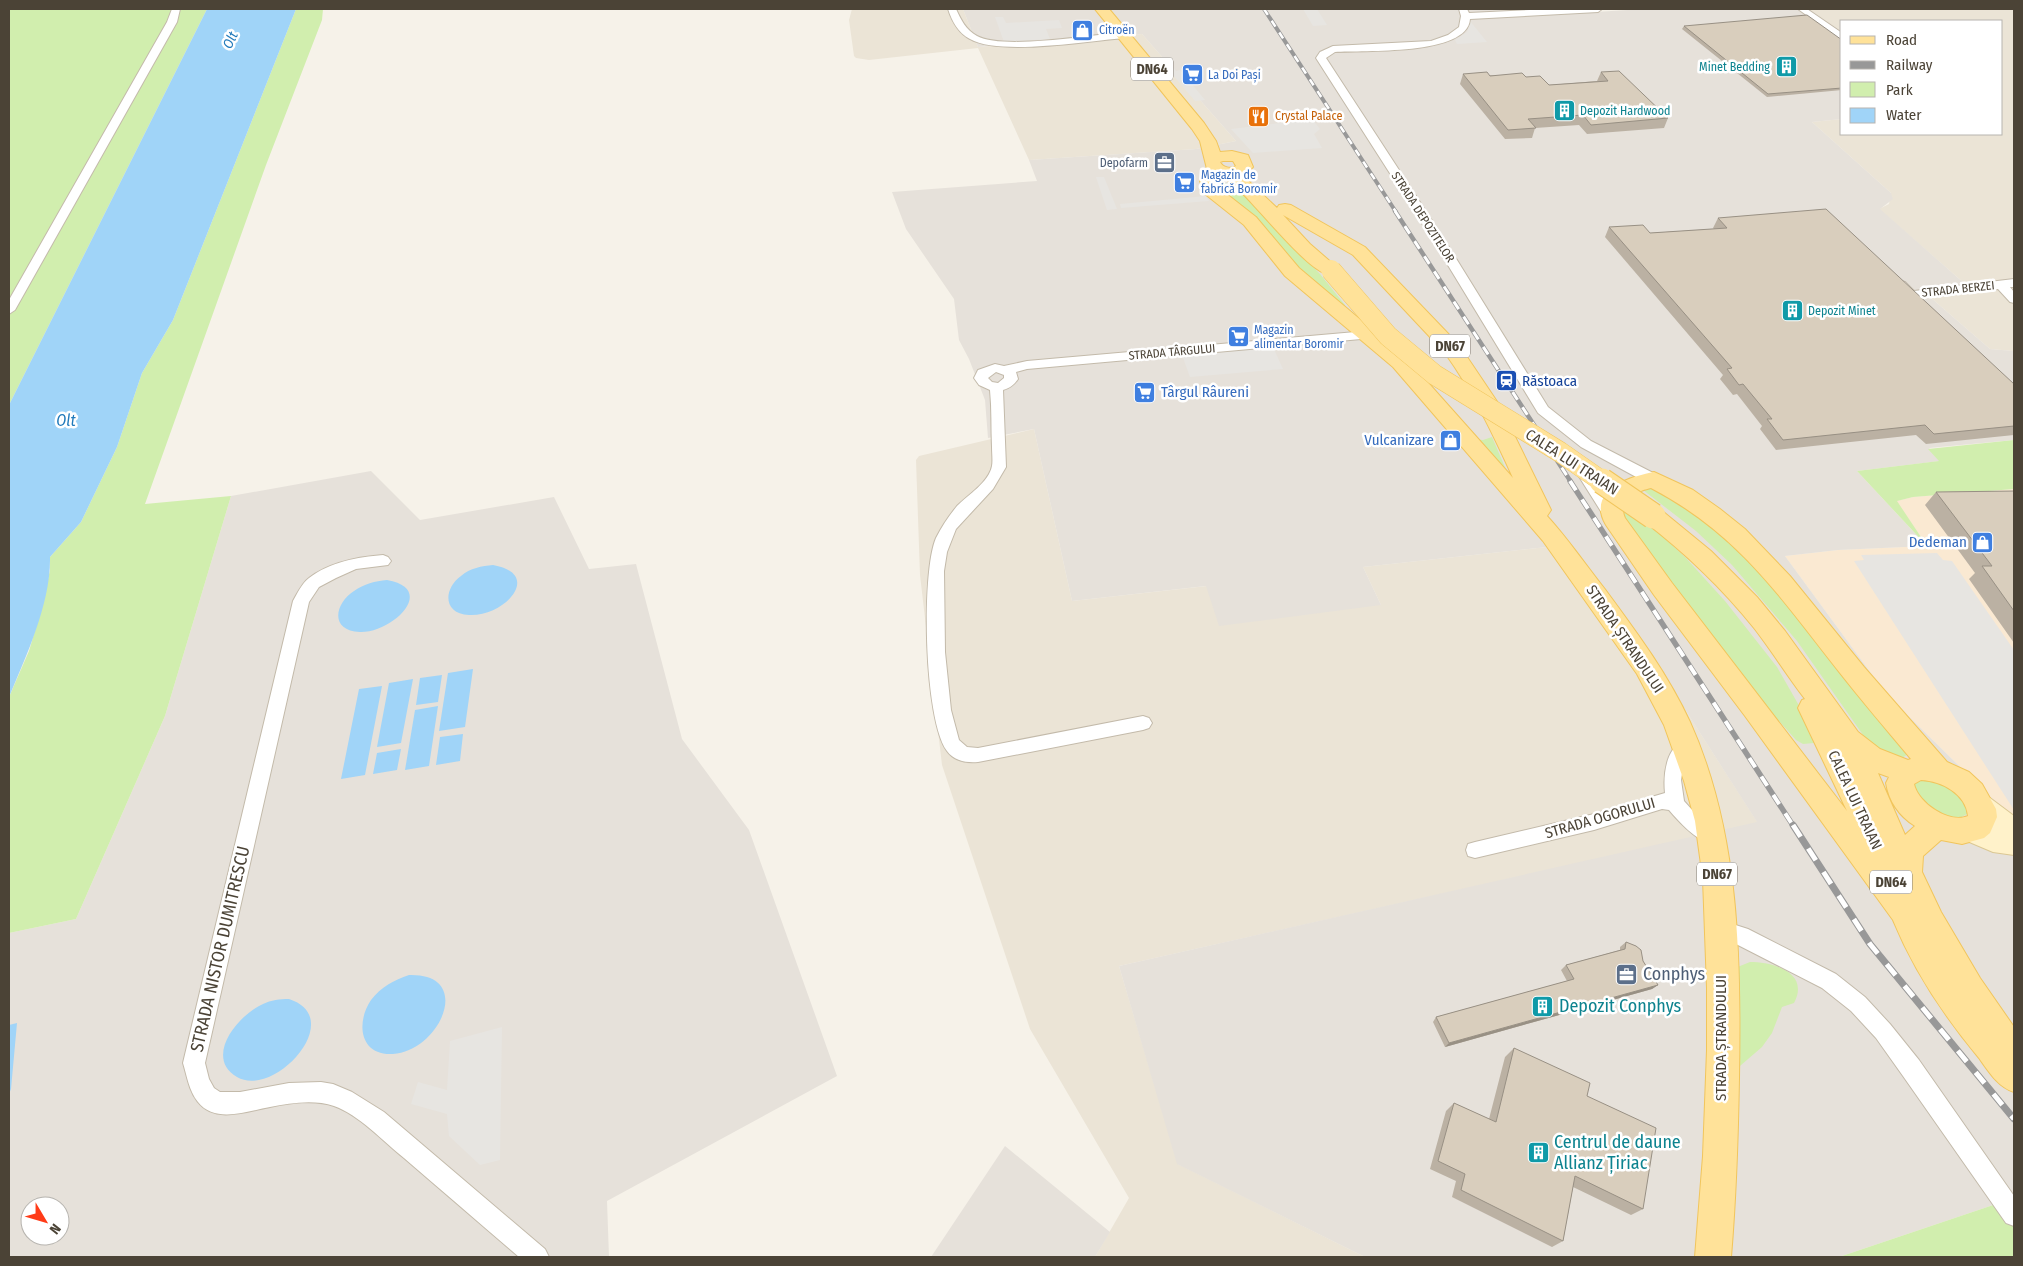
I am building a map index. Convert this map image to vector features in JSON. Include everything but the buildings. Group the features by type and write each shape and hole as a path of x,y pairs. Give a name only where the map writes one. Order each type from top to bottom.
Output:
{"main road":[{"name":"DN64","path":"1102,9 1198,126 1208,141 1220,167"},
{"name":"DN64","path":"1110,9 1244,162"},
{"path":"1220,167 1227,156 1244,162"},
{"name":"CALEA LUI TRAIAN","path":"1244,162 1285,209 1325,258 1331,270 1378,326 1429,370 1476,402 1590,472 1653,516 1700,554 1725,578 1775,638 1797,671 1804,692 1840,745 1962,981 2014,1054"},
{"name":"CALEA LUI TRAIAN","path":"1220,167 1246,186 1316,260 1331,270"},
{"name":"STRADA ȘTRANDULUI","path":"1220,167 1211,174 1208,180 1211,190 1250,221 1305,284 1408,371 1552,535 1646,667 1677,723 1687,746 1698,781 1712,837 1718,879 1723,988 1723,1050 1720,1156 1713,1257"},
{"name":"DN67","path":"1285,209 1347,242 1368,259 1434,328 1464,363 1496,420 1552,535"},
{"path":"1450,421 1460,426 1478,430 1491,426 1496,420"},
{"path":"1902,910 1789,754 1659,583 1612,517 1613,503 1617,496 1635,484 1654,480 1674,489 1716,516 1752,549 1937,770"},
{"path":"1789,754 1818,759 1840,745 1906,772 1919,768 1937,770 1948,774 1964,784 1976,797 1983,814 1981,822 1976,827 1960,832 1939,827 1919,815 1905,800 1901,789 1901,780 1906,772"},
{"name":"CALEA LUI TRAIAN","path":"1840,745 1871,833 1902,910 1937,976 1966,1018 2014,1076"},
{"path":"1907,874 1906,859 1910,851 1926,834 1939,827"}],"street":[{"path":"9,310 172,22 176,9"},
{"path":"952,9 970,37 977,41 995,45 1031,44 1124,35"},
{"path":"1465,12 1598,9"},
{"path":"1802,9 1840,37"},
{"name":"STRADA DEPOZITELOR","path":"1465,12 1461,30 1444,41 1431,44 1333,50 1323,54 1321,58 1438,240 1543,410 1586,444 1654,480"},
{"name":"STRADA BERZEI","path":"1890,274 1911,294 2014,283"},
{"path":"2000,284 2014,299"},
{"name":"STRADA TÂRGULUI","path":"1006,370 1019,365 1367,335"},
{"path":"995,368 1006,370 1012,376 1010,382 996,387 984,384 981,378 982,373 995,368"},
{"path":"996,387 1000,467 996,476 964,507 952,522 937,556 937,643 945,726 952,743 959,752 968,756 978,755 1143,723"},
{"path":"1543,410 1612,517"},
{"name":"STRADA NISTOR DUMITRESCU","path":"383,561 354,563 330,574 313,583 301,601 194,1063 196,1076 200,1086 210,1098 224,1105 242,1104 282,1094 333,1095 376,1120 537,1257"},
{"path":"1675,804 1672,778 1676,759 1687,746"},
{"name":"STRADA OGORULUI","path":"1475,850 1594,822 1662,801 1670,801 1675,804 1686,817 1712,837"},
{"path":"1981,806 2014,830"},
{"path":"1968,830 1993,840 2014,844"},
{"path":"1720,929 1741,936 1828,981 1858,1004 1882,1030 1911,1068 2014,1214"}],"shaded area":[{"path":"852,9 963,9 978,47 1142,34 1236,141 1196,149 1029,160 978,48 869,60 856,58 854,56 849,20"},
{"path":"963,9 1543,9 1549,15 1643,9 1799,9 1840,38 1840,119 1812,122 1891,193 1893,199 1880,209 1965,284 1922,290 1990,349 2014,351 2014,440 1929,448 1940,461 1857,471 1927,546 1838,550 1785,556 1887,695 2014,820 2014,1198 1839,1257 1365,1257 1177,1164 1119,966 1757,822 1670,686 1547,547 1363,567 1381,605 1219,626 1206,586 1072,601 1034,429 988,438 985,400 969,359 959,340 954,299 906,229 892,192 1037,181 1029,160 1196,149 1236,141 1142,34 978,47"},
{"path":"1303,9 1317,9 1327,25 1313,26"},
{"path":"1799,9 2014,9 2014,351 1990,349 1922,290 1964,283 1879,209 1889,204 1891,193 1812,122 1840,119 1840,135 2003,135 2003,20 1840,20 1840,38"},
{"path":"995,17 1003,17 1006,23 1059,20 1062,28 1046,29 1050,39 1004,42"},
{"path":"1470,21 1487,42 1457,44 1455,40 1467,32"},
{"path":"1172,66 1176,71 1180,70 1205,100 1195,101 1166,67"},
{"path":"1312,119 1320,129 1314,134 1322,148 1253,153 1231,129"},
{"path":"1096,177 1104,177 1117,209 1107,210"},
{"path":"1206,196 1209,201 1121,208 1120,204"},
{"path":"1273,347 1283,369 1190,377 1182,355"},
{"path":"1034,429 1072,601 1207,586 1381,605 1363,567 1547,547 1670,686 1758,823 1119,966 1178,1164 1365,1257 1095,1257 1129,1198 1030,1029 942,765 920,575 916,460 919,456"},
{"path":"371,471 420,520 554,497 589,569 636,564 682,739 749,830 837,1076 607,1201 609,1257 9,1257 9,933 76,919 165,716 231,496"},
{"path":"2014,489 2014,820 1887,695 1785,556 1838,550 1927,546 1896,501 1913,497"},
{"path":"1937,553 1943,560 1952,561 2014,650 2014,810 1854,561 1864,560 1861,555"},
{"path":"502,1027 500,1160 480,1165 449,1136 447,1114 411,1104 418,1082 447,1090 450,1041"},
{"path":"1005,1146 1110,1232 1095,1257 931,1257"}],"green space":[{"path":"9,9 207,9 9,405"},
{"path":"296,9 323,9 322,20 266,165 145,504 231,496 165,716 76,919 9,933 9,697 29,651 43,603 50,570 50,557 81,522 117,447 142,373 173,320"},
{"path":"1224,183 1235,186 1320,274 1345,307 1298,268 1257,218 1223,192 1220,186"},
{"path":"1492,437 1510,479 1473,439 1483,440"},
{"path":"2014,440 2014,489 1913,497 1897,501 1927,546 1857,471 1939,461 1928,449"},
{"path":"1658,487 1745,551 1908,754 1899,760 1868,742 1797,641 1732,565 1696,531 1643,490"},
{"path":"1620,508 1659,533 1685,557 1725,601 1777,667 1817,737 1814,743 1803,744 1796,740 1737,674 1636,542"},
{"path":"1921,778 1956,788 1968,809 1967,814 1956,820 1929,812 1913,786"},
{"path":"1750,962 1769,964 1787,971 1797,984 1798,993 1794,1003 1782,1007 1772,1033 1762,1047 1733,1072 1735,968"},
{"path":"2014,1198 2014,1257 1839,1257"}],"water":[{"name":"Olt","path":"207,9 296,9 173,320 142,373 117,447 81,522 50,557 49,575 42,611 30,647 9,697 9,405"},
{"path":"493,565 508,570 516,577 517,585 513,594 495,609 482,614 460,614 454,610 448,600 451,587 455,581 472,569"},
{"path":"387,580 402,585 409,592 409,601 405,610 385,626 372,630 360,632 344,627 338,616 339,609 347,596 366,585"},
{"path":"473,669 465,727 439,731 448,673"},
{"path":"442,675 438,702 416,705 420,678"},
{"path":"413,679 401,743 377,747 389,683"},
{"path":"382,686 365,775 341,779 359,689"},
{"path":"438,706 429,766 405,770 415,710"},
{"path":"463,734 460,761 436,765 440,737"},
{"path":"401,749 397,770 373,774 377,753"},
{"path":"409,975 429,978 441,986 445,998 443,1013 436,1027 425,1040 410,1050 393,1054 373,1050 367,1044 362,1027 366,1009 375,995 383,988"},
{"path":"289,999 305,1009 311,1022 308,1038 299,1053 285,1067 269,1077 252,1081 237,1077 227,1069 223,1059 228,1037 235,1026 254,1009 263,1004"},
{"path":"17,1023 11,1089 9,1094 9,1025"}],"railway":[{"path":"1264,9 1396,212"},
{"path":"1395,211 1571,482"},
{"path":"1570,481 1794,827"},
{"path":"1793,825 1870,944 2014,1119"}],"place":[{"name":"Citroën","path":"1083,30"},
{"name":"Minet Bedding","path":"1786,67"},
{"name":"La Doi Pași","path":"1192,75"},
{"name":"Depozit Hardwood","path":"1564,111"},
{"name":"Crystal Palace","path":"1259,116"},
{"name":"Depofarm","path":"1164,163"},
{"name":"Magazin de fabrică Boromir","path":"1185,182"},
{"name":"Depozit Minet","path":"1792,311"},
{"name":"Magazin alimentar Boromir","path":"1238,337"},
{"name":"Răstoaca","path":"1506,381"},
{"name":"Târgul Râureni","path":"1145,392"},
{"name":"Vulcanizare","path":"1450,440"},
{"name":"Dedeman","path":"1983,542"},
{"name":"Conphys","path":"1627,974"},
{"name":"Depozit Conphys","path":"1543,1006"},
{"name":"Centrul de daune Allianz Țiriac","path":"1538,1152"}]}
